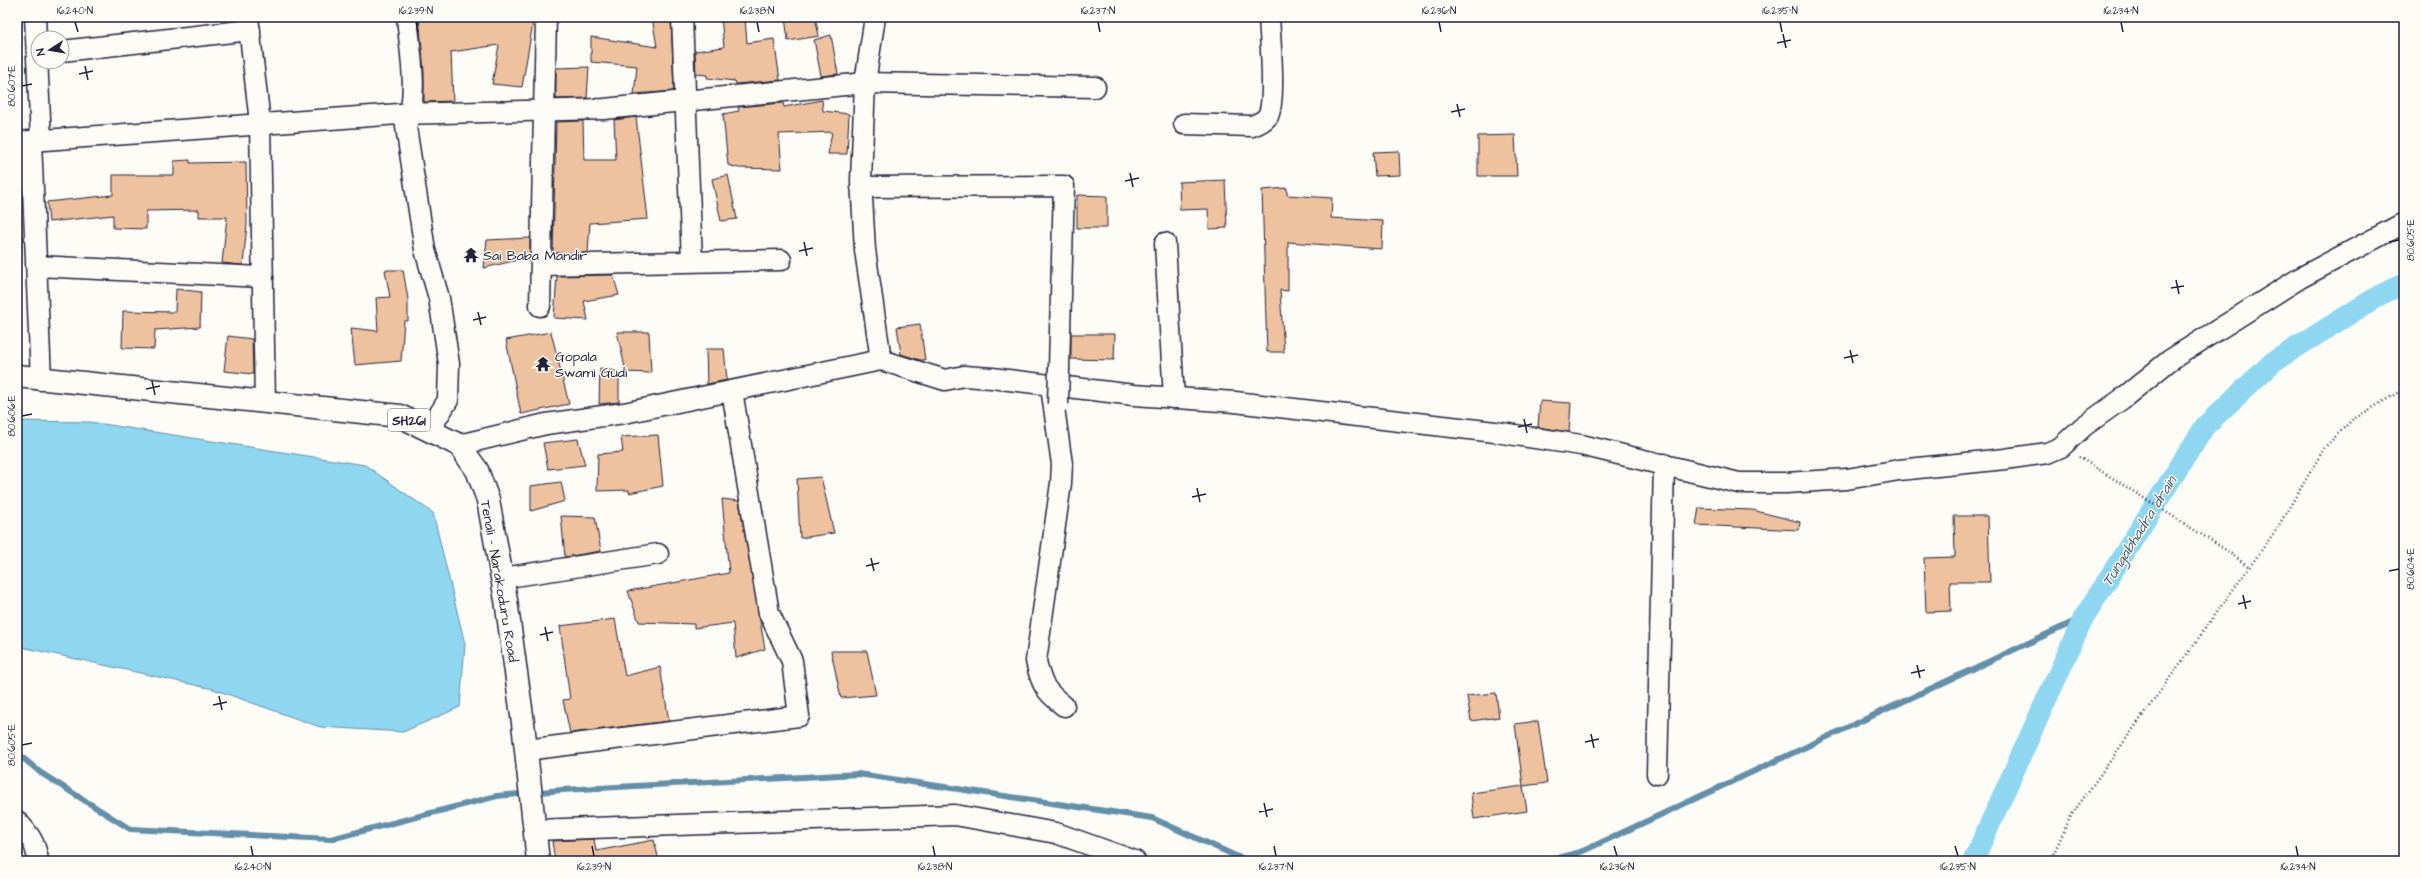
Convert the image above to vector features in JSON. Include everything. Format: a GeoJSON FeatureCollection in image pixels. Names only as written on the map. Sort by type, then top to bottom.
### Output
{"type":"FeatureCollection","features":[{"type":"Feature","properties":{"kind":"main road","name":"Tenali - Narakoduru Road"},"geometry":{"type":"LineString","coordinates":[[17,376],[41,380],[400,416],[430,429],[459,445],[477,470],[488,500],[502,578],[526,750],[538,861]]}},
{"type":"Feature","properties":{"kind":"street"},"geometry":{"type":"LineString","coordinates":[[35,17],[36,30]]}},
{"type":"Feature","properties":{"kind":"street"},"geometry":{"type":"LineString","coordinates":[[407,17],[412,77],[411,114],[406,127],[425,250],[439,298],[449,364],[448,400],[430,429]]}},
{"type":"Feature","properties":{"kind":"street"},"geometry":{"type":"LineString","coordinates":[[540,306],[546,17]]}},
{"type":"Feature","properties":{"kind":"street"},"geometry":{"type":"LineString","coordinates":[[682,17],[684,102],[692,262]]}},
{"type":"Feature","properties":{"kind":"street"},"geometry":{"type":"LineString","coordinates":[[875,17],[866,83],[861,187],[865,250],[881,360]]}},
{"type":"Feature","properties":{"kind":"street"},"geometry":{"type":"LineString","coordinates":[[1184,124],[1252,126],[1261,122],[1268,116],[1271,87],[1269,17]]}},
{"type":"Feature","properties":{"kind":"street"},"geometry":{"type":"LineString","coordinates":[[70,50],[249,23],[260,123],[265,402]]}},
{"type":"Feature","properties":{"kind":"street"},"geometry":{"type":"LineString","coordinates":[[37,70],[30,141],[37,266],[41,380]]}},
{"type":"Feature","properties":{"kind":"street"},"geometry":{"type":"LineString","coordinates":[[30,141],[260,123],[411,114],[604,109],[866,83],[1095,87]]}},
{"type":"Feature","properties":{"kind":"street"},"geometry":{"type":"LineString","coordinates":[[861,187],[1064,186],[1058,428]]}},
{"type":"Feature","properties":{"kind":"street"},"geometry":{"type":"LineString","coordinates":[[459,445],[546,424],[624,413],[881,360],[945,380],[964,376],[1174,398],[1235,402],[1495,432],[1581,445],[1739,483],[1786,483],[1847,479],[1899,470],[2006,459],[2047,452],[2062,447],[2084,426],[2122,399],[2176,356],[2300,278],[2404,223]]}},
{"type":"Feature","properties":{"kind":"street"},"geometry":{"type":"LineString","coordinates":[[1166,243],[1174,398]]}},
{"type":"Feature","properties":{"kind":"street"},"geometry":{"type":"LineString","coordinates":[[542,264],[781,260]]}},
{"type":"Feature","properties":{"kind":"street"},"geometry":{"type":"LineString","coordinates":[[37,266],[263,277]]}},
{"type":"Feature","properties":{"kind":"street"},"geometry":{"type":"LineString","coordinates":[[1050,385],[1058,428],[1062,464],[1061,483],[1036,661],[1040,681],[1049,694],[1064,706]]}},
{"type":"Feature","properties":{"kind":"street"},"geometry":{"type":"LineString","coordinates":[[526,750],[799,716],[792,661],[769,613],[732,391]]}},
{"type":"Feature","properties":{"kind":"street"},"geometry":{"type":"LineString","coordinates":[[1657,774],[1664,464]]}},
{"type":"Feature","properties":{"kind":"street"},"geometry":{"type":"LineString","coordinates":[[502,578],[658,554]]}},
{"type":"Feature","properties":{"kind":"street"},"geometry":{"type":"LineString","coordinates":[[534,822],[955,815],[1056,833],[1135,861]]}},
{"type":"Feature","properties":{"kind":"street"},"geometry":{"type":"LineString","coordinates":[[17,821],[34,842],[38,861]]}},
{"type":"Feature","properties":{"kind":"path"},"geometry":{"type":"LineString","coordinates":[[2050,861],[2072,814],[2276,530],[2325,447],[2352,420],[2404,389]]}},
{"type":"Feature","properties":{"kind":"path"},"geometry":{"type":"LineString","coordinates":[[2075,455],[2226,550],[2249,567]]}},
{"type":"Feature","properties":{"kind":"water"},"geometry":{"type":"Polygon","coordinates":[[[17,421],[90,422],[365,465],[433,513],[465,644],[460,707],[403,732],[320,727],[213,689],[17,646],[17,421]]]}},
{"type":"Feature","properties":{"kind":"building"},"geometry":{"type":"Polygon","coordinates":[[[419,17],[534,17],[522,87],[492,84],[499,45],[451,52],[453,101],[424,102],[424,72],[419,17]]]}},
{"type":"Feature","properties":{"kind":"building"},"geometry":{"type":"Polygon","coordinates":[[[652,17],[671,17],[674,91],[634,94],[637,66],[591,62],[591,37],[657,47],[652,17]]]}},
{"type":"Feature","properties":{"kind":"building"},"geometry":{"type":"Polygon","coordinates":[[[721,17],[745,17],[747,43],[774,39],[780,80],[736,84],[735,81],[707,78],[707,75],[696,74],[695,51],[724,47],[721,17]]]}},
{"type":"Feature","properties":{"kind":"building"},"geometry":{"type":"Polygon","coordinates":[[[785,17],[815,17],[819,36],[788,41],[785,17]]]}},
{"type":"Feature","properties":{"kind":"building"},"geometry":{"type":"Polygon","coordinates":[[[831,35],[838,74],[821,76],[814,40],[831,35]]]}},
{"type":"Feature","properties":{"kind":"building"},"geometry":{"type":"Polygon","coordinates":[[[589,67],[587,98],[556,99],[556,68],[589,67]]]}},
{"type":"Feature","properties":{"kind":"building"},"geometry":{"type":"Polygon","coordinates":[[[822,100],[823,111],[849,114],[847,154],[828,154],[832,132],[779,134],[782,169],[739,168],[728,165],[723,114],[739,111],[738,107],[783,103],[784,107],[822,100]]]}},
{"type":"Feature","properties":{"kind":"building"},"geometry":{"type":"Polygon","coordinates":[[[636,117],[648,219],[590,223],[588,253],[553,253],[556,122],[583,121],[584,160],[616,160],[614,120],[636,117]]]}},
{"type":"Feature","properties":{"kind":"building"},"geometry":{"type":"Polygon","coordinates":[[[1515,135],[1517,176],[1478,176],[1478,136],[1515,135]]]}},
{"type":"Feature","properties":{"kind":"building"},"geometry":{"type":"Polygon","coordinates":[[[1399,151],[1400,175],[1375,176],[1373,152],[1399,151]]]}},
{"type":"Feature","properties":{"kind":"building"},"geometry":{"type":"Polygon","coordinates":[[[190,160],[190,163],[246,162],[247,224],[243,265],[222,263],[227,217],[199,217],[199,210],[146,211],[146,229],[113,228],[113,215],[49,222],[47,202],[113,195],[113,175],[174,175],[174,161],[190,160]]]}},
{"type":"Feature","properties":{"kind":"building"},"geometry":{"type":"Polygon","coordinates":[[[728,175],[737,219],[721,221],[712,179],[728,175]]]}},
{"type":"Feature","properties":{"kind":"building"},"geometry":{"type":"Polygon","coordinates":[[[1225,180],[1227,228],[1209,229],[1208,209],[1180,210],[1179,182],[1225,180]]]}},
{"type":"Feature","properties":{"kind":"building"},"geometry":{"type":"Polygon","coordinates":[[[1287,188],[1287,195],[1332,198],[1331,218],[1383,221],[1382,249],[1288,242],[1288,291],[1280,290],[1284,352],[1267,352],[1262,190],[1287,188]]]}},
{"type":"Feature","properties":{"kind":"building"},"geometry":{"type":"Polygon","coordinates":[[[1077,195],[1107,196],[1107,228],[1077,228],[1077,195]]]}},
{"type":"Feature","properties":{"kind":"building"},"geometry":{"type":"Polygon","coordinates":[[[530,238],[530,257],[484,268],[487,240],[530,238]]]}},
{"type":"Feature","properties":{"kind":"building"},"geometry":{"type":"Polygon","coordinates":[[[385,270],[403,270],[408,299],[408,321],[404,321],[401,361],[355,365],[351,328],[378,331],[376,298],[390,297],[385,270]]]}},
{"type":"Feature","properties":{"kind":"building"},"geometry":{"type":"Polygon","coordinates":[[[613,275],[619,295],[584,301],[588,320],[554,318],[557,276],[613,275]]]}},
{"type":"Feature","properties":{"kind":"building"},"geometry":{"type":"Polygon","coordinates":[[[176,289],[201,292],[200,327],[155,330],[154,349],[122,348],[123,311],[175,312],[176,289]]]}},
{"type":"Feature","properties":{"kind":"building"},"geometry":{"type":"Polygon","coordinates":[[[920,324],[925,360],[920,360],[901,354],[897,327],[920,324]]]}},
{"type":"Feature","properties":{"kind":"building"},"geometry":{"type":"Polygon","coordinates":[[[551,332],[569,404],[521,414],[506,340],[551,332]]]}},
{"type":"Feature","properties":{"kind":"building"},"geometry":{"type":"Polygon","coordinates":[[[617,332],[649,332],[651,373],[626,372],[617,332]]]}},
{"type":"Feature","properties":{"kind":"building"},"geometry":{"type":"Polygon","coordinates":[[[1071,334],[1115,334],[1114,360],[1071,359],[1071,334]]]}},
{"type":"Feature","properties":{"kind":"building"},"geometry":{"type":"Polygon","coordinates":[[[228,336],[252,339],[253,374],[224,371],[228,336]]]}},
{"type":"Feature","properties":{"kind":"building"},"geometry":{"type":"Polygon","coordinates":[[[706,349],[724,349],[727,380],[707,384],[706,349]]]}},
{"type":"Feature","properties":{"kind":"building"},"geometry":{"type":"Polygon","coordinates":[[[600,368],[619,372],[619,402],[599,404],[600,368]]]}},
{"type":"Feature","properties":{"kind":"building"},"geometry":{"type":"Polygon","coordinates":[[[1540,401],[1571,403],[1569,432],[1538,427],[1540,401]]]}},
{"type":"Feature","properties":{"kind":"building"},"geometry":{"type":"Polygon","coordinates":[[[658,435],[663,486],[629,493],[629,490],[597,491],[598,454],[623,452],[621,437],[658,435]]]}},
{"type":"Feature","properties":{"kind":"building"},"geometry":{"type":"Polygon","coordinates":[[[578,439],[585,465],[548,469],[543,443],[578,439]]]}},
{"type":"Feature","properties":{"kind":"building"},"geometry":{"type":"Polygon","coordinates":[[[821,477],[834,533],[800,538],[797,479],[821,477]]]}},
{"type":"Feature","properties":{"kind":"building"},"geometry":{"type":"Polygon","coordinates":[[[561,482],[565,501],[531,511],[531,486],[561,482]]]}},
{"type":"Feature","properties":{"kind":"building"},"geometry":{"type":"Polygon","coordinates":[[[722,499],[739,501],[765,649],[736,658],[733,623],[694,628],[694,624],[639,622],[628,591],[729,573],[722,499]]]}},
{"type":"Feature","properties":{"kind":"building"},"geometry":{"type":"Polygon","coordinates":[[[1699,508],[1752,510],[1800,522],[1799,530],[1696,525],[1699,508]]]}},
{"type":"Feature","properties":{"kind":"building"},"geometry":{"type":"Polygon","coordinates":[[[561,516],[595,517],[601,551],[565,557],[561,516]]]}},
{"type":"Feature","properties":{"kind":"building"},"geometry":{"type":"Polygon","coordinates":[[[1954,516],[1988,516],[1990,582],[1950,582],[1951,611],[1926,612],[1924,558],[1955,557],[1954,516]]]}},
{"type":"Feature","properties":{"kind":"building"},"geometry":{"type":"Polygon","coordinates":[[[615,619],[625,676],[660,667],[669,721],[570,733],[563,700],[570,699],[560,626],[615,619]]]}},
{"type":"Feature","properties":{"kind":"building"},"geometry":{"type":"Polygon","coordinates":[[[831,651],[867,651],[876,695],[841,698],[831,651]]]}},
{"type":"Feature","properties":{"kind":"building"},"geometry":{"type":"Polygon","coordinates":[[[1496,693],[1499,717],[1471,721],[1467,696],[1496,693]]]}},
{"type":"Feature","properties":{"kind":"building"},"geometry":{"type":"Polygon","coordinates":[[[1538,721],[1547,783],[1523,786],[1515,724],[1538,721]]]}},
{"type":"Feature","properties":{"kind":"building"},"geometry":{"type":"Polygon","coordinates":[[[1523,786],[1527,811],[1474,819],[1471,793],[1523,786]]]}},
{"type":"Feature","properties":{"kind":"building"},"geometry":{"type":"Polygon","coordinates":[[[594,839],[596,851],[654,840],[659,861],[555,861],[552,841],[594,839]]]}},
{"type":"Feature","properties":{"kind":"waterway","name":"Tungabhadra drain"},"geometry":{"type":"LineString","coordinates":[[1973,861],[2084,617],[2205,426],[2273,362],[2380,295],[2404,284]]}},
{"type":"Feature","properties":{"kind":"waterway"},"geometry":{"type":"LineString","coordinates":[[1548,861],[1583,851],[2084,617]]}},
{"type":"Feature","properties":{"kind":"waterway"},"geometry":{"type":"LineString","coordinates":[[17,753],[41,773],[130,829],[331,839],[497,796],[562,790],[858,774],[1152,818],[1247,861]]}},
{"type":"Feature","properties":{"kind":"place","name":"Sai Baba Mandir"},"geometry":{"type":"Point","coordinates":[471,255]}},
{"type":"Feature","properties":{"kind":"place","name":"Gopala Swami Gudi"},"geometry":{"type":"Point","coordinates":[543,364]}}]}
